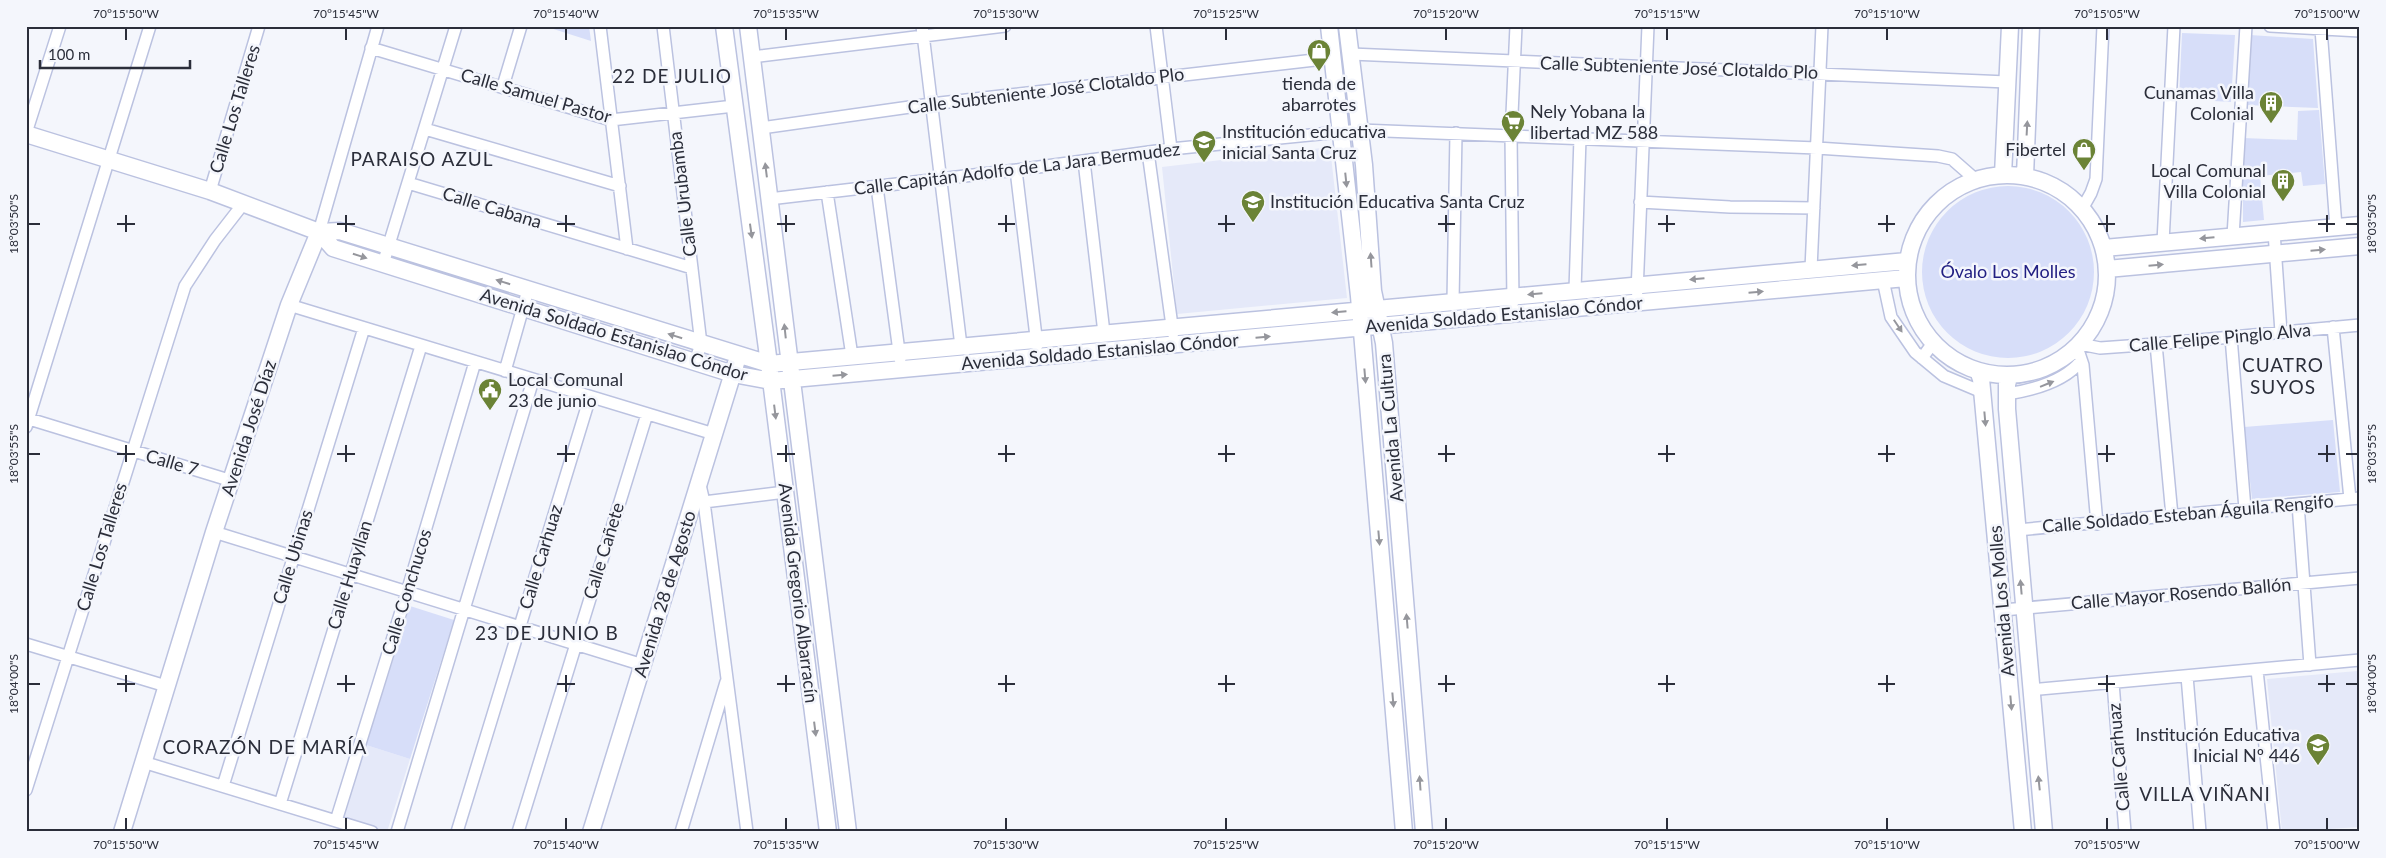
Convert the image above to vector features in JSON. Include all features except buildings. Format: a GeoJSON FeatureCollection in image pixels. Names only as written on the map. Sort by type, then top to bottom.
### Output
{"type":"FeatureCollection","features":[{"type":"Feature","properties":{"kind":"street"},"geometry":{"type":"LineString","coordinates":[[26,133],[60,26]]}},
{"type":"Feature","properties":{"kind":"street"},"geometry":{"type":"LineString","coordinates":[[27,421],[150,26]]}},
{"type":"Feature","properties":{"kind":"street","name":"Calle Los Talleres"},"geometry":{"type":"LineString","coordinates":[[210,191],[259,26]]}},
{"type":"Feature","properties":{"kind":"street","name":"Avenida José Díaz"},"geometry":{"type":"LineString","coordinates":[[128,830],[143,762],[166,686],[214,532],[289,305],[320,232],[378,26]]}},
{"type":"Feature","properties":{"kind":"street"},"geometry":{"type":"LineString","coordinates":[[383,264],[456,26]]}},
{"type":"Feature","properties":{"kind":"street"},"geometry":{"type":"LineString","coordinates":[[503,86],[521,26]]}},
{"type":"Feature","properties":{"kind":"street"},"geometry":{"type":"LineString","coordinates":[[600,26],[627,249]]}},
{"type":"Feature","properties":{"kind":"street","name":"Calle Urubamba"},"geometry":{"type":"LineString","coordinates":[[663,26],[700,344],[695,362]]}},
{"type":"Feature","properties":{"kind":"street","name":"Avenida Gregorio Albarracín"},"geometry":{"type":"LineString","coordinates":[[724,26],[770,364],[828,832]]}},
{"type":"Feature","properties":{"kind":"street","name":"Avenida Gregorio Albarracín"},"geometry":{"type":"LineString","coordinates":[[748,26],[848,832]]}},
{"type":"Feature","properties":{"kind":"street"},"geometry":{"type":"LineString","coordinates":[[752,57],[922,31],[1005,26]]}},
{"type":"Feature","properties":{"kind":"street"},"geometry":{"type":"LineString","coordinates":[[1156,26],[1171,149]]}},
{"type":"Feature","properties":{"kind":"street","name":"Avenida La Cultura"},"geometry":{"type":"LineString","coordinates":[[1329,26],[1341,132],[1368,309],[1380,326],[1384,343],[1424,832]]}},
{"type":"Feature","properties":{"kind":"street","name":"Avenida La Cultura"},"geometry":{"type":"LineString","coordinates":[[1348,26],[1360,130],[1373,291],[1361,328],[1404,832]]}},
{"type":"Feature","properties":{"kind":"street"},"geometry":{"type":"LineString","coordinates":[[1514,314],[1511,136],[1516,26]]}},
{"type":"Feature","properties":{"kind":"street"},"geometry":{"type":"LineString","coordinates":[[1636,303],[1648,26]]}},
{"type":"Feature","properties":{"kind":"street"},"geometry":{"type":"LineString","coordinates":[[1811,269],[1822,26]]}},
{"type":"Feature","properties":{"kind":"street"},"geometry":{"type":"LineString","coordinates":[[2003,175],[2010,26]]}},
{"type":"Feature","properties":{"kind":"street"},"geometry":{"type":"LineString","coordinates":[[2025,176],[2031,26]]}},
{"type":"Feature","properties":{"kind":"street"},"geometry":{"type":"LineString","coordinates":[[2082,209],[2096,179],[2103,26]]}},
{"type":"Feature","properties":{"kind":"street"},"geometry":{"type":"LineString","coordinates":[[2163,242],[2174,26]]}},
{"type":"Feature","properties":{"kind":"street"},"geometry":{"type":"LineString","coordinates":[[2233,236],[2246,26]]}},
{"type":"Feature","properties":{"kind":"street"},"geometry":{"type":"LineString","coordinates":[[2270,26],[2360,31]]}},
{"type":"Feature","properties":{"kind":"street"},"geometry":{"type":"LineString","coordinates":[[2320,29],[2336,227]]}},
{"type":"Feature","properties":{"kind":"street"},"geometry":{"type":"LineString","coordinates":[[922,31],[960,346]]}},
{"type":"Feature","properties":{"kind":"street","name":"Calle Samuel Pastor"},"geometry":{"type":"LineString","coordinates":[[371,48],[503,86],[611,120],[734,106]]}},
{"type":"Feature","properties":{"kind":"street","name":"Calle Subteniente José Clotaldo Plo"},"geometry":{"type":"LineString","coordinates":[[1351,54],[2007,82]]}},
{"type":"Feature","properties":{"kind":"street","name":"Calle Subteniente José Clotaldo Plo"},"geometry":{"type":"LineString","coordinates":[[761,128],[931,104],[1332,58]]}},
{"type":"Feature","properties":{"kind":"street"},"geometry":{"type":"LineString","coordinates":[[424,129],[620,186]]}},
{"type":"Feature","properties":{"kind":"street","name":"Calle Capitán Adolfo de La Jara Bermudez"},"geometry":{"type":"LineString","coordinates":[[770,199],[940,180],[1171,149],[1360,130],[1816,148],[1938,156],[1952,159],[1976,180]]}},
{"type":"Feature","properties":{"kind":"street","name":"Avenida Soldado Estanislao Cóndor"},"geometry":{"type":"LineString","coordinates":[[26,133],[210,191],[320,232],[340,231],[700,344],[770,364],[1908,260]]}},
{"type":"Feature","properties":{"kind":"street"},"geometry":{"type":"LineString","coordinates":[[1453,301],[1456,133]]}},
{"type":"Feature","properties":{"kind":"street"},"geometry":{"type":"LineString","coordinates":[[1575,290],[1580,138]]}},
{"type":"Feature","properties":{"kind":"street"},"geometry":{"type":"LineString","coordinates":[[1148,152],[1174,345]]}},
{"type":"Feature","properties":{"kind":"street"},"geometry":{"type":"LineString","coordinates":[[1084,161],[1104,333]]}},
{"type":"Feature","properties":{"kind":"street"},"geometry":{"type":"LineString","coordinates":[[1016,170],[1038,358]]}},
{"type":"Feature","properties":{"kind":"street"},"geometry":{"type":"LineString","coordinates":[[2007,394],[2028,391],[2054,381],[2076,368],[2079,351],[2104,302],[2108,269],[2104,248],[2095,227],[2082,209],[2059,190],[2025,176],[2003,175],[1976,180],[1951,192],[1930,210],[1915,234],[1908,260],[1906,278],[1910,302],[1919,324],[1933,343],[1954,360],[1978,371],[2010,375],[2046,367],[2079,351]]}},
{"type":"Feature","properties":{"kind":"street","name":"Calle Cabana"},"geometry":{"type":"LineString","coordinates":[[408,183],[692,268]]}},
{"type":"Feature","properties":{"kind":"street"},"geometry":{"type":"LineString","coordinates":[[877,187],[900,370]]}},
{"type":"Feature","properties":{"kind":"street"},"geometry":{"type":"LineString","coordinates":[[827,192],[852,356]]}},
{"type":"Feature","properties":{"kind":"street"},"geometry":{"type":"LineString","coordinates":[[1640,202],[1814,208]]}},
{"type":"Feature","properties":{"kind":"street","name":"Calle Los Talleres"},"geometry":{"type":"LineString","coordinates":[[26,790],[185,286],[214,240],[243,204]]}},
{"type":"Feature","properties":{"kind":"street"},"geometry":{"type":"LineString","coordinates":[[2104,248],[2360,225]]}},
{"type":"Feature","properties":{"kind":"street","name":"Avenida Soldado Estanislao Cóndor"},"geometry":{"type":"LineString","coordinates":[[320,232],[333,248],[733,374],[771,381],[1906,278]]}},
{"type":"Feature","properties":{"kind":"street"},"geometry":{"type":"LineString","coordinates":[[2274,232],[2281,332]]}},
{"type":"Feature","properties":{"kind":"street"},"geometry":{"type":"LineString","coordinates":[[2108,269],[2360,246]]}},
{"type":"Feature","properties":{"kind":"street"},"geometry":{"type":"LineString","coordinates":[[1883,280],[1891,317],[1915,352],[1944,376],[1982,392]]}},
{"type":"Feature","properties":{"kind":"street"},"geometry":{"type":"LineString","coordinates":[[505,371],[528,290]]}},
{"type":"Feature","properties":{"kind":"street"},"geometry":{"type":"LineString","coordinates":[[289,305],[714,434]]}},
{"type":"Feature","properties":{"kind":"street","name":"Calle Felipe Pinglo Alva"},"geometry":{"type":"LineString","coordinates":[[2079,351],[2360,325]]}},
{"type":"Feature","properties":{"kind":"street","name":"Calle Ubinas"},"geometry":{"type":"LineString","coordinates":[[223,786],[364,328]]}},
{"type":"Feature","properties":{"kind":"street"},"geometry":{"type":"LineString","coordinates":[[2333,328],[2355,499]]}},
{"type":"Feature","properties":{"kind":"street"},"geometry":{"type":"LineString","coordinates":[[2231,337],[2245,509]]}},
{"type":"Feature","properties":{"kind":"street"},"geometry":{"type":"LineString","coordinates":[[1922,358],[1933,343]]}},
{"type":"Feature","properties":{"kind":"street"},"geometry":{"type":"LineString","coordinates":[[2156,344],[2172,516]]}},
{"type":"Feature","properties":{"kind":"street","name":"Calle Huayllan"},"geometry":{"type":"LineString","coordinates":[[280,804],[421,346]]}},
{"type":"Feature","properties":{"kind":"street"},"geometry":{"type":"LineString","coordinates":[[2079,351],[2097,524]]}},
{"type":"Feature","properties":{"kind":"street","name":"Avenida 28 de Agosto"},"geometry":{"type":"LineString","coordinates":[[591,832],[739,355]]}},
{"type":"Feature","properties":{"kind":"street","name":"Calle Conchucos"},"geometry":{"type":"LineString","coordinates":[[336,821],[407,592],[475,362]]}},
{"type":"Feature","properties":{"kind":"street","name":"Avenida Los Molles"},"geometry":{"type":"LineString","coordinates":[[1978,371],[1982,392],[2023,832]]}},
{"type":"Feature","properties":{"kind":"street","name":"Avenida Los Molles"},"geometry":{"type":"LineString","coordinates":[[2010,375],[2007,394],[2017,530],[2044,832]]}},
{"type":"Feature","properties":{"kind":"street"},"geometry":{"type":"LineString","coordinates":[[397,832],[533,380]]}},
{"type":"Feature","properties":{"kind":"street","name":"Calle Carhuaz"},"geometry":{"type":"LineString","coordinates":[[457,832],[590,397]]}},
{"type":"Feature","properties":{"kind":"street","name":"Calle Cañete"},"geometry":{"type":"LineString","coordinates":[[518,832],[647,414]]}},
{"type":"Feature","properties":{"kind":"street","name":"Calle 7"},"geometry":{"type":"LineString","coordinates":[[27,421],[232,481]]}},
{"type":"Feature","properties":{"kind":"street"},"geometry":{"type":"LineString","coordinates":[[699,483],[704,502],[747,832]]}},
{"type":"Feature","properties":{"kind":"street"},"geometry":{"type":"LineString","coordinates":[[704,502],[785,492]]}},
{"type":"Feature","properties":{"kind":"street","name":"Calle Soldado Esteban Águila Rengifo"},"geometry":{"type":"LineString","coordinates":[[2017,530],[2355,499]]}},
{"type":"Feature","properties":{"kind":"street"},"geometry":{"type":"LineString","coordinates":[[2298,504],[2310,665]]}},
{"type":"Feature","properties":{"kind":"street"},"geometry":{"type":"LineString","coordinates":[[214,532],[643,665]]}},
{"type":"Feature","properties":{"kind":"street","name":"Calle Mayor Rosendo Ballón"},"geometry":{"type":"LineString","coordinates":[[2002,610],[2360,578]]}},
{"type":"Feature","properties":{"kind":"street"},"geometry":{"type":"LineString","coordinates":[[26,644],[166,686]]}},
{"type":"Feature","properties":{"kind":"street"},"geometry":{"type":"LineString","coordinates":[[2030,690],[2360,660]]}},
{"type":"Feature","properties":{"kind":"street"},"geometry":{"type":"LineString","coordinates":[[1390,669],[1411,667]]}},
{"type":"Feature","properties":{"kind":"street"},"geometry":{"type":"LineString","coordinates":[[2257,670],[2274,832]]}},
{"type":"Feature","properties":{"kind":"street"},"geometry":{"type":"LineString","coordinates":[[2187,676],[2200,832]]}},
{"type":"Feature","properties":{"kind":"street"},"geometry":{"type":"LineString","coordinates":[[681,832],[727,678]]}},
{"type":"Feature","properties":{"kind":"street","name":"Calle Carhuaz"},"geometry":{"type":"LineString","coordinates":[[2112,683],[2125,832]]}},
{"type":"Feature","properties":{"kind":"street"},"geometry":{"type":"LineString","coordinates":[[143,762],[367,831]]}},
{"type":"Feature","properties":{"kind":"shaded area","name":"Institución Educativa Santa Cruz"},"geometry":{"type":"Polygon","coordinates":[[[1330,147],[1347,298],[1177,314],[1162,167],[1330,147]]]}},
{"type":"Feature","properties":{"kind":"shaded area","name":"Institución Educativa Inicial Nº 446"},"geometry":{"type":"Polygon","coordinates":[[[2357,671],[2360,704],[2360,827],[2282,832],[2267,679],[2357,671]]]}},
{"type":"Feature","properties":{"kind":"shaded area"},"geometry":{"type":"Polygon","coordinates":[[[366,745],[410,759],[387,832],[343,819],[366,745]]]}},
{"type":"Feature","properties":{"kind":"green space"},"geometry":{"type":"Polygon","coordinates":[[[544,26],[589,26],[591,41],[544,26]]]}},
{"type":"Feature","properties":{"kind":"green space"},"geometry":{"type":"Polygon","coordinates":[[[2182,33],[2235,35],[2231,102],[2179,99],[2182,33]]]}},
{"type":"Feature","properties":{"kind":"green space"},"geometry":{"type":"Polygon","coordinates":[[[2250,35],[2313,39],[2318,108],[2245,105],[2250,35]]]}},
{"type":"Feature","properties":{"kind":"green space"},"geometry":{"type":"Polygon","coordinates":[[[2319,110],[2325,184],[2303,186],[2301,172],[2260,176],[2264,220],[2243,222],[2243,138],[2297,140],[2298,111],[2319,110]]]}},
{"type":"Feature","properties":{"kind":"green space","name":"Óvalo Los Molles"},"geometry":{"type":"Polygon","coordinates":[[[2008,186],[2025,188],[2041,193],[2056,201],[2074,218],[2090,247],[2094,272],[2092,289],[2087,305],[2079,320],[2062,338],[2033,354],[2008,358],[1991,356],[1975,351],[1960,343],[1942,326],[1926,297],[1922,272],[1924,255],[1929,239],[1937,224],[1954,206],[1983,190],[2008,186]]]}},
{"type":"Feature","properties":{"kind":"green space"},"geometry":{"type":"Polygon","coordinates":[[[2333,420],[2340,492],[2252,499],[2244,427],[2333,420]]]}},
{"type":"Feature","properties":{"kind":"green space"},"geometry":{"type":"Polygon","coordinates":[[[410,606],[454,620],[410,759],[366,745],[410,606]]]}},
{"type":"Feature","properties":{"kind":"place","name":"tienda de abarrotes"},"geometry":{"type":"Point","coordinates":[1319,72]}},
{"type":"Feature","properties":{"kind":"place","name":"Cunamas Villa Colonial"},"geometry":{"type":"Point","coordinates":[2271,124]}},
{"type":"Feature","properties":{"kind":"place","name":"Nely Yobana la libertad MZ 588"},"geometry":{"type":"Point","coordinates":[1513,143]}},
{"type":"Feature","properties":{"kind":"place","name":"Institución educativa inicial Santa Cruz"},"geometry":{"type":"Point","coordinates":[1204,163]}},
{"type":"Feature","properties":{"kind":"place","name":"Fibertel"},"geometry":{"type":"Point","coordinates":[2084,171]}},
{"type":"Feature","properties":{"kind":"place","name":"Local Comunal Villa Colonial"},"geometry":{"type":"Point","coordinates":[2283,202]}},
{"type":"Feature","properties":{"kind":"place","name":"Institución Educativa Santa Cruz"},"geometry":{"type":"Point","coordinates":[1253,223]}},
{"type":"Feature","properties":{"kind":"place","name":"Local Comunal 23 de junio"},"geometry":{"type":"Point","coordinates":[490,411]}},
{"type":"Feature","properties":{"kind":"place","name":"Institución Educativa Inicial Nº 446"},"geometry":{"type":"Point","coordinates":[2318,766]}},
{"type":"Feature","properties":{"kind":"district","name":"22 DE JULIO"},"geometry":{"type":"Point","coordinates":[672,76]}},
{"type":"Feature","properties":{"kind":"district","name":"PARAISO AZUL"},"geometry":{"type":"Point","coordinates":[422,159]}},
{"type":"Feature","properties":{"kind":"district","name":"CUATRO SUYOS"},"geometry":{"type":"Point","coordinates":[2283,376]}},
{"type":"Feature","properties":{"kind":"district","name":"23 DE JUNIO B"},"geometry":{"type":"Point","coordinates":[547,633]}},
{"type":"Feature","properties":{"kind":"district","name":"CORAZÓN DE MARÍA"},"geometry":{"type":"Point","coordinates":[265,747]}},
{"type":"Feature","properties":{"kind":"district","name":"VILLA VIÑANI"},"geometry":{"type":"Point","coordinates":[2205,794]}}]}
